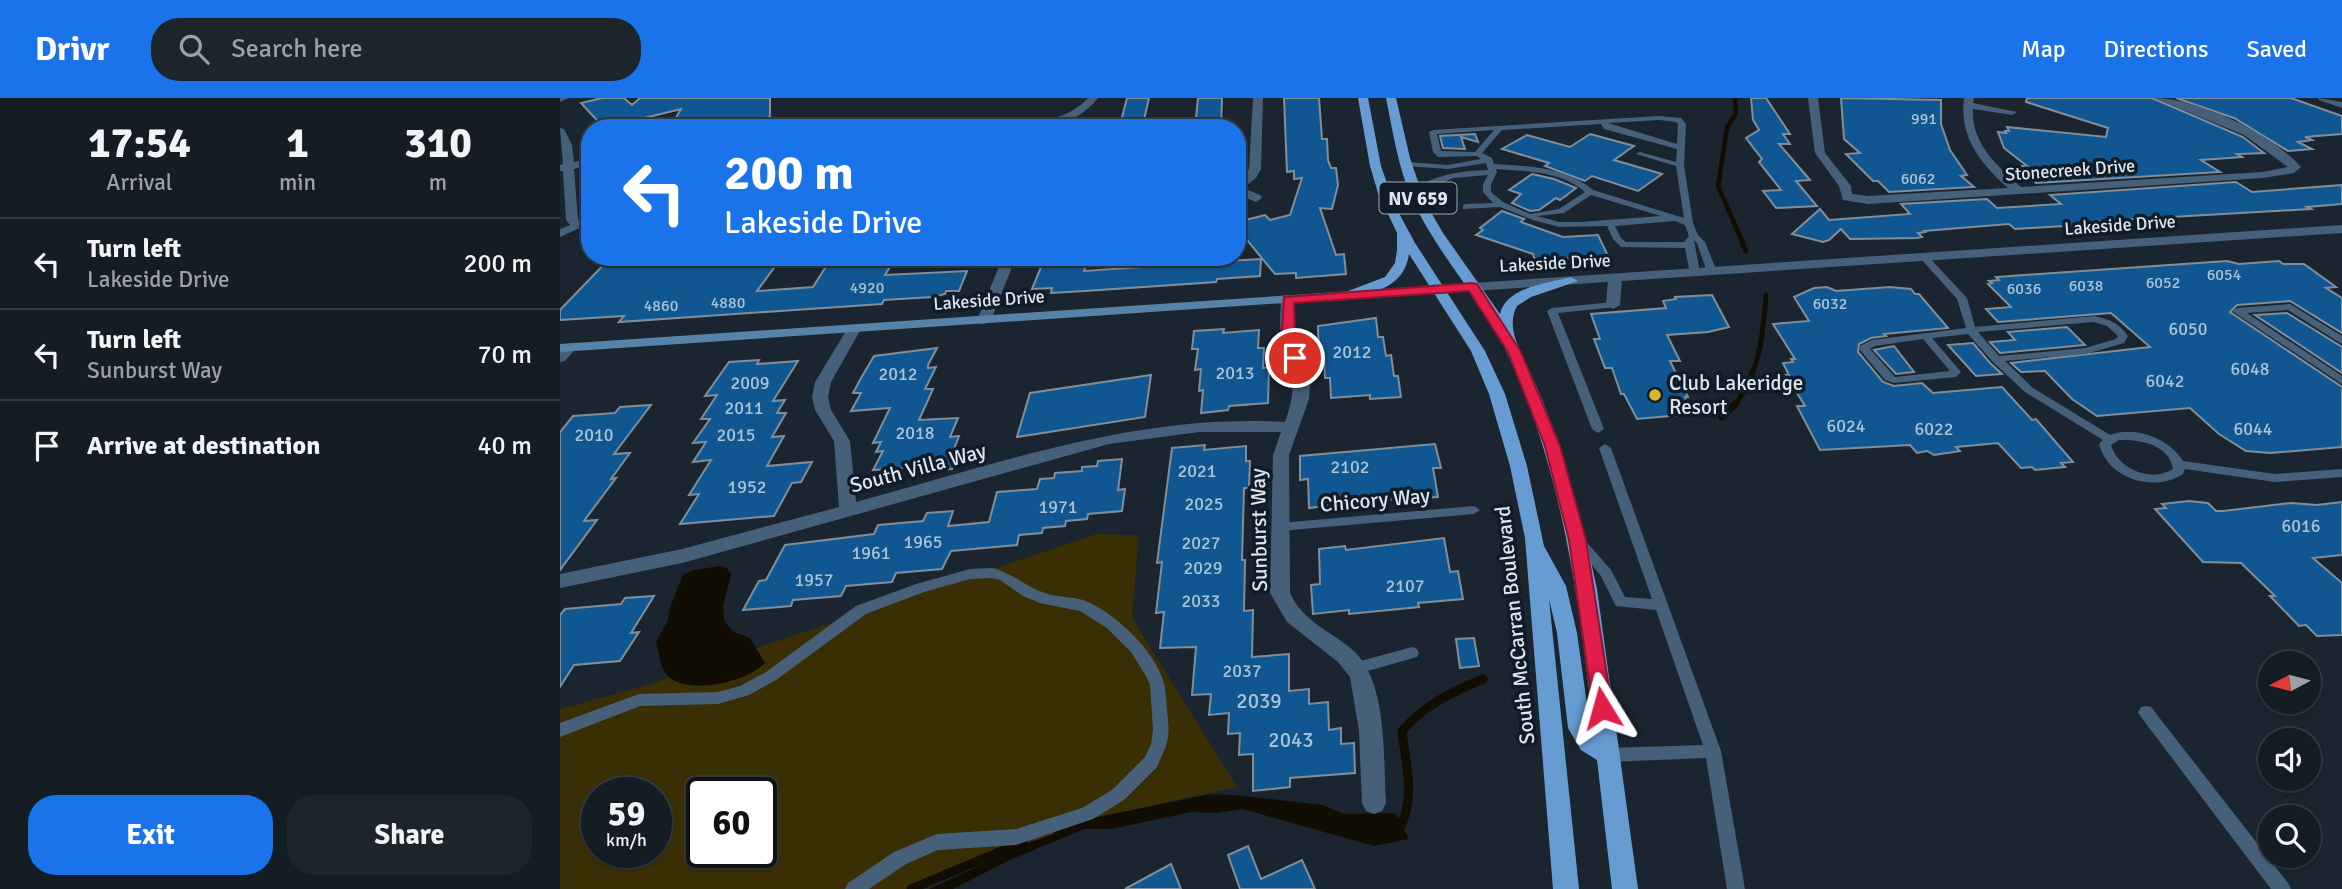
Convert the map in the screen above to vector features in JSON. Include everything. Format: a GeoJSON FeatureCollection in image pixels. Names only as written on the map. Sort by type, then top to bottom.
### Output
{"type":"FeatureCollection","features":[{"type":"Feature","properties":{"kind":"main road","name":"South McCarran Boulevard"},"geometry":{"type":"LineString","coordinates":[[1363,98],[1379,182],[1389,207],[1477,351],[1497,393],[1524,487],[1534,538],[1566,889]]}},
{"type":"Feature","properties":{"kind":"main road","name":"NV 659"},"geometry":{"type":"LineString","coordinates":[[1391,98],[1406,164],[1425,215],[1515,352],[1553,446],[1587,589],[1625,889]]}},
{"type":"Feature","properties":{"kind":"main road"},"geometry":{"type":"LineString","coordinates":[[1342,296],[1380,286],[1398,272],[1403,264],[1402,229]]}},
{"type":"Feature","properties":{"kind":"main road"},"geometry":{"type":"LineString","coordinates":[[1506,337],[1510,304],[1526,294],[1571,281]]}},
{"type":"Feature","properties":{"kind":"main road","name":"Lakeside Drive"},"geometry":{"type":"LineString","coordinates":[[563,351],[1472,287]]}},
{"type":"Feature","properties":{"kind":"main road"},"geometry":{"type":"LineString","coordinates":[[1534,538],[1556,586],[1567,633],[1579,729],[1589,743],[1608,755]]}},
{"type":"Feature","properties":{"kind":"street"},"geometry":{"type":"LineString","coordinates":[[1057,119],[1088,105],[1093,98]]}},
{"type":"Feature","properties":{"kind":"street"},"geometry":{"type":"LineString","coordinates":[[1246,181],[1255,169],[1258,98]]}},
{"type":"Feature","properties":{"kind":"street","name":"Stonecreek Drive"},"geometry":{"type":"LineString","coordinates":[[1813,98],[1819,153],[1845,186],[1847,197],[1868,200],[2263,175],[2290,171],[2295,167],[2268,145],[2227,121],[2159,98]]}},
{"type":"Feature","properties":{"kind":"street"},"geometry":{"type":"LineString","coordinates":[[2323,98],[2342,105]]}},
{"type":"Feature","properties":{"kind":"street"},"geometry":{"type":"LineString","coordinates":[[2012,112],[1968,102],[1974,143],[1981,155],[2018,190]]}},
{"type":"Feature","properties":{"kind":"street"},"geometry":{"type":"LineString","coordinates":[[1067,116],[1073,119]]}},
{"type":"Feature","properties":{"kind":"street"},"geometry":{"type":"LineString","coordinates":[[560,131],[566,145],[564,167],[572,220],[581,226]]}},
{"type":"Feature","properties":{"kind":"street"},"geometry":{"type":"LineString","coordinates":[[1246,193],[1256,198]]}},
{"type":"Feature","properties":{"kind":"street"},"geometry":{"type":"LineString","coordinates":[[560,233],[581,229]]}},
{"type":"Feature","properties":{"kind":"street","name":"Lakeside Drive"},"geometry":{"type":"LineString","coordinates":[[1472,287],[2341,230]]}},
{"type":"Feature","properties":{"kind":"street"},"geometry":{"type":"LineString","coordinates":[[984,320],[1006,266]]}},
{"type":"Feature","properties":{"kind":"street"},"geometry":{"type":"LineString","coordinates":[[1613,304],[1615,279]]}},
{"type":"Feature","properties":{"kind":"street","name":"Sunburst Way"},"geometry":{"type":"LineString","coordinates":[[1288,299],[1288,332],[1302,384],[1301,399],[1281,455],[1280,593],[1285,608],[1297,623],[1349,660]]}},
{"type":"Feature","properties":{"kind":"street"},"geometry":{"type":"LineString","coordinates":[[848,510],[842,442],[823,410],[820,397],[823,382],[854,329]]}},
{"type":"Feature","properties":{"kind":"street","name":"South Villa Way"},"geometry":{"type":"LineString","coordinates":[[560,581],[682,556],[1108,439],[1171,429],[1252,424],[1291,426]]}},
{"type":"Feature","properties":{"kind":"street"},"geometry":{"type":"LineString","coordinates":[[1349,660],[1366,688],[1374,803]]}},
{"type":"Feature","properties":{"kind":"lane"},"geometry":{"type":"LineString","coordinates":[[1492,166],[1478,154],[1441,155],[1437,152],[1433,132],[1658,118],[1678,120],[1682,124],[1680,165],[1695,273]]}},
{"type":"Feature","properties":{"kind":"lane"},"geometry":{"type":"LineString","coordinates":[[1602,122],[1607,127],[1680,147]]}},
{"type":"Feature","properties":{"kind":"lane"},"geometry":{"type":"LineString","coordinates":[[1478,154],[1479,149],[1495,136],[1500,127]]}},
{"type":"Feature","properties":{"kind":"lane"},"geometry":{"type":"LineString","coordinates":[[1640,154],[1680,165]]}},
{"type":"Feature","properties":{"kind":"lane"},"geometry":{"type":"LineString","coordinates":[[1406,164],[1492,166],[1545,171],[1579,182],[1590,192],[1689,223]]}},
{"type":"Feature","properties":{"kind":"lane"},"geometry":{"type":"LineString","coordinates":[[1415,192],[1439,178],[1492,166]]}},
{"type":"Feature","properties":{"kind":"lane"},"geometry":{"type":"LineString","coordinates":[[1492,166],[1486,185],[1487,193],[1499,205]]}},
{"type":"Feature","properties":{"kind":"lane"},"geometry":{"type":"LineString","coordinates":[[1528,215],[1561,211],[1590,192]]}},
{"type":"Feature","properties":{"kind":"lane"},"geometry":{"type":"LineString","coordinates":[[1466,207],[1499,205],[1566,225],[1676,218]]}},
{"type":"Feature","properties":{"kind":"lane"},"geometry":{"type":"LineString","coordinates":[[1609,222],[1617,239],[1624,245],[1691,240],[1701,242],[1712,272]]}},
{"type":"Feature","properties":{"kind":"lane"},"geometry":{"type":"LineString","coordinates":[[1924,257],[1962,298],[1972,332],[1996,359],[2029,390],[2109,439]]}},
{"type":"Feature","properties":{"kind":"lane"},"geometry":{"type":"LineString","coordinates":[[1598,429],[1552,311],[1613,304]]}},
{"type":"Feature","properties":{"kind":"lane"},"geometry":{"type":"LineString","coordinates":[[2342,341],[2290,307],[2237,311],[2342,381]]}},
{"type":"Feature","properties":{"kind":"lane"},"geometry":{"type":"LineString","coordinates":[[1926,337],[1956,372],[1927,378],[1894,380],[1889,378],[1864,348],[1872,343],[2003,326],[2094,319],[2118,327],[2123,336],[2120,341],[2086,351],[1996,359]]}},
{"type":"Feature","properties":{"kind":"lane"},"geometry":{"type":"LineString","coordinates":[[2126,435],[2149,439],[2169,450],[2179,464],[2179,471],[2174,476],[2154,478],[2129,471],[2110,458],[2105,444],[2109,439],[2126,435]]}},
{"type":"Feature","properties":{"kind":"lane"},"geometry":{"type":"LineString","coordinates":[[1605,448],[1713,751],[1736,889]]}},
{"type":"Feature","properties":{"kind":"lane"},"geometry":{"type":"LineString","coordinates":[[2179,464],[2275,478],[2342,473]]}},
{"type":"Feature","properties":{"kind":"lane","name":"Chicory Way"},"geometry":{"type":"LineString","coordinates":[[1280,527],[1474,510]]}},
{"type":"Feature","properties":{"kind":"lane"},"geometry":{"type":"LineString","coordinates":[[1577,540],[1606,573],[1621,602],[1661,604]]}},
{"type":"Feature","properties":{"kind":"lane"},"geometry":{"type":"LineString","coordinates":[[560,730],[639,700],[718,698],[744,691],[771,676],[861,610],[970,574],[992,573],[1004,576],[1045,600],[1083,607],[1112,624],[1136,648],[1157,685],[1161,730],[1159,744],[1151,762],[1118,796],[1087,814],[1016,837],[937,842],[900,858],[854,889]]}},
{"type":"Feature","properties":{"kind":"lane"},"geometry":{"type":"LineString","coordinates":[[1349,660],[1412,653]]}},
{"type":"Feature","properties":{"kind":"lane"},"geometry":{"type":"LineString","coordinates":[[2146,712],[2282,889]]}},
{"type":"Feature","properties":{"kind":"lane"},"geometry":{"type":"LineString","coordinates":[[1608,755],[1713,751]]}},
{"type":"Feature","properties":{"kind":"shaded area"},"geometry":{"type":"Polygon","coordinates":[[[1096,534],[1139,535],[1132,618],[1237,787],[1100,817],[910,889],[560,889],[560,709],[647,685],[1096,534]]]}},
{"type":"Feature","properties":{"kind":"shaded area"},"geometry":{"type":"Polygon","coordinates":[[[721,566],[727,568],[731,575],[723,606],[724,620],[732,631],[750,638],[765,663],[745,676],[716,684],[687,685],[675,681],[664,671],[656,642],[668,620],[670,607],[683,575],[693,570],[721,566]]]}},
{"type":"Feature","properties":{"kind":"shaded area"},"geometry":{"type":"Polygon","coordinates":[[[1234,795],[1322,805],[1344,814],[1395,813],[1409,839],[1374,846],[1243,809],[1216,813],[1191,812],[1112,829],[1084,829],[1010,860],[953,889],[929,889],[1031,842],[1084,824],[1112,822],[1234,795]]]}},
{"type":"Feature","properties":{"kind":"building"},"geometry":{"type":"Polygon","coordinates":[[[602,98],[624,98],[632,105],[640,98],[770,98],[770,116],[767,119],[675,119],[681,109],[640,119],[596,119],[581,103],[602,98]]]}},
{"type":"Feature","properties":{"kind":"building"},"geometry":{"type":"Polygon","coordinates":[[[1127,98],[1149,98],[1144,119],[1122,119],[1127,98]]]}},
{"type":"Feature","properties":{"kind":"building"},"geometry":{"type":"Polygon","coordinates":[[[1198,98],[1222,98],[1221,119],[1196,119],[1198,98]]]}},
{"type":"Feature","properties":{"kind":"building"},"geometry":{"type":"Polygon","coordinates":[[[1284,98],[1319,98],[1322,139],[1327,139],[1328,160],[1331,168],[1336,168],[1338,185],[1332,209],[1320,208],[1336,255],[1344,254],[1346,274],[1296,278],[1296,273],[1275,274],[1246,239],[1246,220],[1265,215],[1270,220],[1290,215],[1302,178],[1294,179],[1294,171],[1287,172],[1284,98]]]}},
{"type":"Feature","properties":{"kind":"building"},"geometry":{"type":"Polygon","coordinates":[[[1751,98],[1766,98],[1790,134],[1783,134],[1790,144],[1779,144],[1810,180],[1796,181],[1817,206],[1776,208],[1763,191],[1781,190],[1759,162],[1762,159],[1746,138],[1759,130],[1753,120],[1751,98]]]}},
{"type":"Feature","properties":{"kind":"building"},"geometry":{"type":"Polygon","coordinates":[[[1841,98],[1941,100],[1941,124],[1950,150],[1967,175],[1961,176],[1974,187],[1889,192],[1878,181],[1873,181],[1846,154],[1860,153],[1844,139],[1841,98]]]}},
{"type":"Feature","properties":{"kind":"building"},"geometry":{"type":"Polygon","coordinates":[[[2027,98],[2152,98],[2243,137],[2264,153],[2201,160],[2220,172],[2036,183],[2019,169],[2022,169],[2019,166],[2027,166],[2004,148],[1998,132],[2006,133],[2005,131],[2009,131],[2007,127],[2106,137],[2108,128],[2026,102],[2027,98]]]}},
{"type":"Feature","properties":{"kind":"building"},"geometry":{"type":"Polygon","coordinates":[[[2176,98],[2291,98],[2342,116],[2342,134],[2305,137],[2312,140],[2298,142],[2312,149],[2288,151],[2234,118],[2176,98]]]}},
{"type":"Feature","properties":{"kind":"building"},"geometry":{"type":"Polygon","coordinates":[[[1475,134],[1478,142],[1461,137],[1465,149],[1443,148],[1440,136],[1475,134]]]}},
{"type":"Feature","properties":{"kind":"building"},"geometry":{"type":"Polygon","coordinates":[[[1590,134],[1634,146],[1614,160],[1662,174],[1638,191],[1592,176],[1585,181],[1545,166],[1549,163],[1502,149],[1527,135],[1570,147],[1590,134]]]}},
{"type":"Feature","properties":{"kind":"building"},"geometry":{"type":"Polygon","coordinates":[[[1532,174],[1576,188],[1560,200],[1556,198],[1539,210],[1530,211],[1512,203],[1521,194],[1509,190],[1532,174]]]}},
{"type":"Feature","properties":{"kind":"building"},"geometry":{"type":"Polygon","coordinates":[[[2236,182],[2252,192],[2342,185],[2342,204],[2307,207],[2311,209],[2084,222],[2087,224],[2065,226],[2015,229],[2009,224],[1924,231],[1918,233],[1922,237],[1917,238],[1850,239],[1841,229],[1823,242],[1792,234],[1820,209],[1829,220],[1910,214],[1901,204],[1987,199],[1997,208],[2061,204],[2050,195],[2236,182]]]}},
{"type":"Feature","properties":{"kind":"building"},"geometry":{"type":"Polygon","coordinates":[[[1502,211],[1524,219],[1521,222],[1563,237],[1598,235],[1608,256],[1535,261],[1533,254],[1476,235],[1483,230],[1480,228],[1502,211]]]}},
{"type":"Feature","properties":{"kind":"building"},"geometry":{"type":"Polygon","coordinates":[[[1261,259],[1260,276],[1217,279],[1216,282],[1051,293],[1052,288],[1032,289],[1041,267],[1086,266],[1084,271],[1158,266],[1246,266],[1246,260],[1261,259]]]}},
{"type":"Feature","properties":{"kind":"building"},"geometry":{"type":"Polygon","coordinates":[[[2227,261],[2239,264],[2279,261],[2283,264],[2304,264],[2336,287],[2326,288],[2342,298],[2342,333],[2290,301],[2237,305],[2230,312],[2342,387],[2342,447],[2270,453],[2246,451],[2219,434],[2190,408],[2097,416],[2072,399],[2045,371],[2021,372],[2011,363],[2150,347],[2111,313],[1998,322],[1986,309],[2011,307],[1988,284],[1992,283],[1989,281],[1999,280],[1996,277],[2227,261]]]}},
{"type":"Feature","properties":{"kind":"building"},"geometry":{"type":"Polygon","coordinates":[[[602,266],[775,266],[757,291],[813,287],[826,266],[890,266],[885,275],[967,271],[959,291],[946,291],[945,294],[933,297],[884,300],[882,304],[619,322],[624,316],[560,320],[560,310],[602,266]]]}},
{"type":"Feature","properties":{"kind":"building"},"geometry":{"type":"Polygon","coordinates":[[[1827,287],[1836,291],[1890,287],[1911,289],[1915,294],[1919,294],[1948,328],[1884,334],[1886,336],[1871,338],[1859,344],[1858,352],[1883,382],[1894,386],[1922,383],[1933,393],[2002,387],[2032,420],[2036,419],[2073,462],[2061,463],[2065,467],[2035,470],[2032,467],[2021,468],[1998,443],[1956,447],[1960,451],[1934,455],[1927,451],[1917,453],[1910,445],[1820,450],[1797,406],[1805,406],[1786,375],[1789,375],[1783,363],[1793,362],[1791,359],[1795,359],[1773,324],[1809,321],[1794,297],[1814,288],[1827,287]]]}},
{"type":"Feature","properties":{"kind":"building"},"geometry":{"type":"Polygon","coordinates":[[[1712,295],[1729,327],[1708,332],[1667,335],[1680,361],[1670,361],[1688,397],[1685,397],[1689,411],[1679,412],[1680,415],[1637,419],[1624,394],[1621,394],[1612,368],[1605,368],[1594,339],[1600,339],[1591,314],[1666,308],[1663,301],[1676,299],[1675,297],[1712,295]]]}},
{"type":"Feature","properties":{"kind":"building"},"geometry":{"type":"Polygon","coordinates":[[[2287,313],[2342,347],[2342,373],[2255,315],[2287,313]]]}},
{"type":"Feature","properties":{"kind":"building"},"geometry":{"type":"Polygon","coordinates":[[[1376,318],[1378,337],[1383,337],[1386,356],[1391,355],[1401,397],[1370,399],[1370,395],[1331,398],[1330,378],[1325,378],[1324,358],[1319,358],[1318,326],[1376,318]]]}},
{"type":"Feature","properties":{"kind":"building"},"geometry":{"type":"Polygon","coordinates":[[[2067,327],[2085,345],[2000,353],[1990,342],[2015,340],[2008,332],[2067,327]]]}},
{"type":"Feature","properties":{"kind":"building"},"geometry":{"type":"Polygon","coordinates":[[[1224,329],[1223,333],[1259,330],[1258,348],[1264,348],[1263,368],[1269,367],[1268,403],[1229,406],[1228,410],[1201,413],[1203,390],[1199,391],[1201,369],[1195,370],[1198,349],[1192,349],[1194,331],[1224,329]]]}},
{"type":"Feature","properties":{"kind":"building"},"geometry":{"type":"Polygon","coordinates":[[[1973,343],[2002,374],[1976,376],[1948,345],[1973,343]]]}},
{"type":"Feature","properties":{"kind":"building"},"geometry":{"type":"Polygon","coordinates":[[[1894,346],[1914,372],[1896,374],[1874,350],[1894,346]]]}},
{"type":"Feature","properties":{"kind":"building"},"geometry":{"type":"Polygon","coordinates":[[[937,348],[928,365],[928,368],[936,367],[925,389],[933,389],[919,420],[958,418],[950,437],[959,436],[954,449],[959,449],[952,469],[924,471],[926,466],[873,470],[883,451],[876,452],[881,442],[873,443],[890,408],[851,411],[861,393],[853,393],[874,356],[937,348]]]}},
{"type":"Feature","properties":{"kind":"building"},"geometry":{"type":"Polygon","coordinates":[[[759,360],[757,364],[798,361],[773,401],[785,400],[777,413],[786,413],[772,437],[784,436],[767,466],[812,462],[801,482],[792,483],[774,516],[680,524],[699,494],[689,495],[711,460],[693,462],[706,442],[693,443],[710,419],[701,419],[717,395],[705,396],[729,362],[759,360]]]}},
{"type":"Feature","properties":{"kind":"building"},"geometry":{"type":"Polygon","coordinates":[[[1151,375],[1145,417],[1017,437],[1030,393],[1151,375]]]}},
{"type":"Feature","properties":{"kind":"building"},"geometry":{"type":"Polygon","coordinates":[[[651,405],[614,454],[630,453],[611,479],[616,478],[584,521],[597,520],[560,570],[560,432],[573,416],[615,413],[620,407],[651,405]]]}},
{"type":"Feature","properties":{"kind":"building"},"geometry":{"type":"Polygon","coordinates":[[[1435,444],[1441,468],[1433,468],[1438,497],[1363,501],[1309,508],[1308,479],[1300,480],[1300,456],[1435,444]]]}},
{"type":"Feature","properties":{"kind":"building"},"geometry":{"type":"Polygon","coordinates":[[[1205,445],[1204,450],[1246,446],[1246,461],[1250,461],[1249,488],[1244,488],[1242,560],[1245,560],[1244,611],[1253,610],[1252,657],[1289,654],[1289,691],[1309,689],[1309,704],[1328,702],[1329,730],[1341,728],[1341,744],[1354,743],[1355,773],[1290,778],[1290,787],[1253,791],[1253,754],[1239,755],[1240,733],[1228,734],[1229,713],[1209,715],[1211,694],[1192,695],[1196,647],[1160,648],[1164,612],[1156,613],[1162,562],[1157,563],[1172,448],[1205,445]]]}},
{"type":"Feature","properties":{"kind":"building"},"geometry":{"type":"Polygon","coordinates":[[[1122,459],[1118,490],[1125,489],[1122,511],[1088,514],[1087,519],[1066,521],[1065,526],[1043,528],[1042,533],[1019,535],[1017,545],[951,551],[942,569],[896,573],[892,582],[846,586],[841,596],[793,600],[791,606],[743,610],[759,581],[766,580],[785,545],[874,534],[878,525],[923,521],[927,513],[953,511],[948,526],[989,522],[997,492],[1037,489],[1040,479],[1054,478],[1055,473],[1082,471],[1082,467],[1097,466],[1098,461],[1122,459]]]}},
{"type":"Feature","properties":{"kind":"building"},"geometry":{"type":"Polygon","coordinates":[[[2189,501],[2208,503],[2216,511],[2291,503],[2317,505],[2342,502],[2342,555],[2313,558],[2342,583],[2342,635],[2317,636],[2306,625],[2299,626],[2270,596],[2275,596],[2241,563],[2203,562],[2155,509],[2166,508],[2162,504],[2189,501]]]}},
{"type":"Feature","properties":{"kind":"building"},"geometry":{"type":"Polygon","coordinates":[[[1444,538],[1450,572],[1458,571],[1463,599],[1418,603],[1419,607],[1349,614],[1349,610],[1313,614],[1311,585],[1320,584],[1319,549],[1345,546],[1346,550],[1444,538]]]}},
{"type":"Feature","properties":{"kind":"building"},"geometry":{"type":"Polygon","coordinates":[[[654,596],[631,633],[639,632],[620,661],[574,665],[560,687],[560,615],[565,609],[621,604],[625,598],[654,596]]]}},
{"type":"Feature","properties":{"kind":"building"},"geometry":{"type":"Polygon","coordinates":[[[1474,638],[1479,666],[1460,668],[1456,639],[1474,638]]]}},
{"type":"Feature","properties":{"kind":"building"},"geometry":{"type":"Polygon","coordinates":[[[1248,846],[1261,879],[1302,860],[1315,889],[1240,889],[1228,855],[1248,846]]]}},
{"type":"Feature","properties":{"kind":"building"},"geometry":{"type":"Polygon","coordinates":[[[1171,864],[1181,889],[1125,889],[1171,864]]]}},
{"type":"Feature","properties":{"kind":"waterway"},"geometry":{"type":"LineString","coordinates":[[1735,98],[1736,113],[1727,128],[1718,186],[1739,234]]}},
{"type":"Feature","properties":{"kind":"waterway"},"geometry":{"type":"LineString","coordinates":[[1738,232],[1746,251]]}},
{"type":"Feature","properties":{"kind":"waterway"},"geometry":{"type":"LineString","coordinates":[[1735,405],[1750,380],[1759,353],[1766,295]]}},
{"type":"Feature","properties":{"kind":"waterway"},"geometry":{"type":"LineString","coordinates":[[1722,417],[1736,403]]}},
{"type":"Feature","properties":{"kind":"waterway"},"geometry":{"type":"LineString","coordinates":[[1397,833],[1407,809],[1408,796],[1402,731],[1439,700],[1483,679]]}},
{"type":"Feature","properties":{"kind":"waterway"},"geometry":{"type":"LineString","coordinates":[[1057,830],[1209,799],[1228,799]]}},
{"type":"Feature","properties":{"kind":"waterway"},"geometry":{"type":"LineString","coordinates":[[911,889],[1023,842]]}},
{"type":"Feature","properties":{"kind":"place","name":"Club Lakeridge Resort"},"geometry":{"type":"Point","coordinates":[1655,395]}},
{"type":"Feature","properties":{"kind":"route"},"geometry":{"type":"LineString","coordinates":[[1295,358],[1288,332],[1288,299],[1472,287],[1515,352],[1553,446],[1587,589],[1602,708]]}}]}
